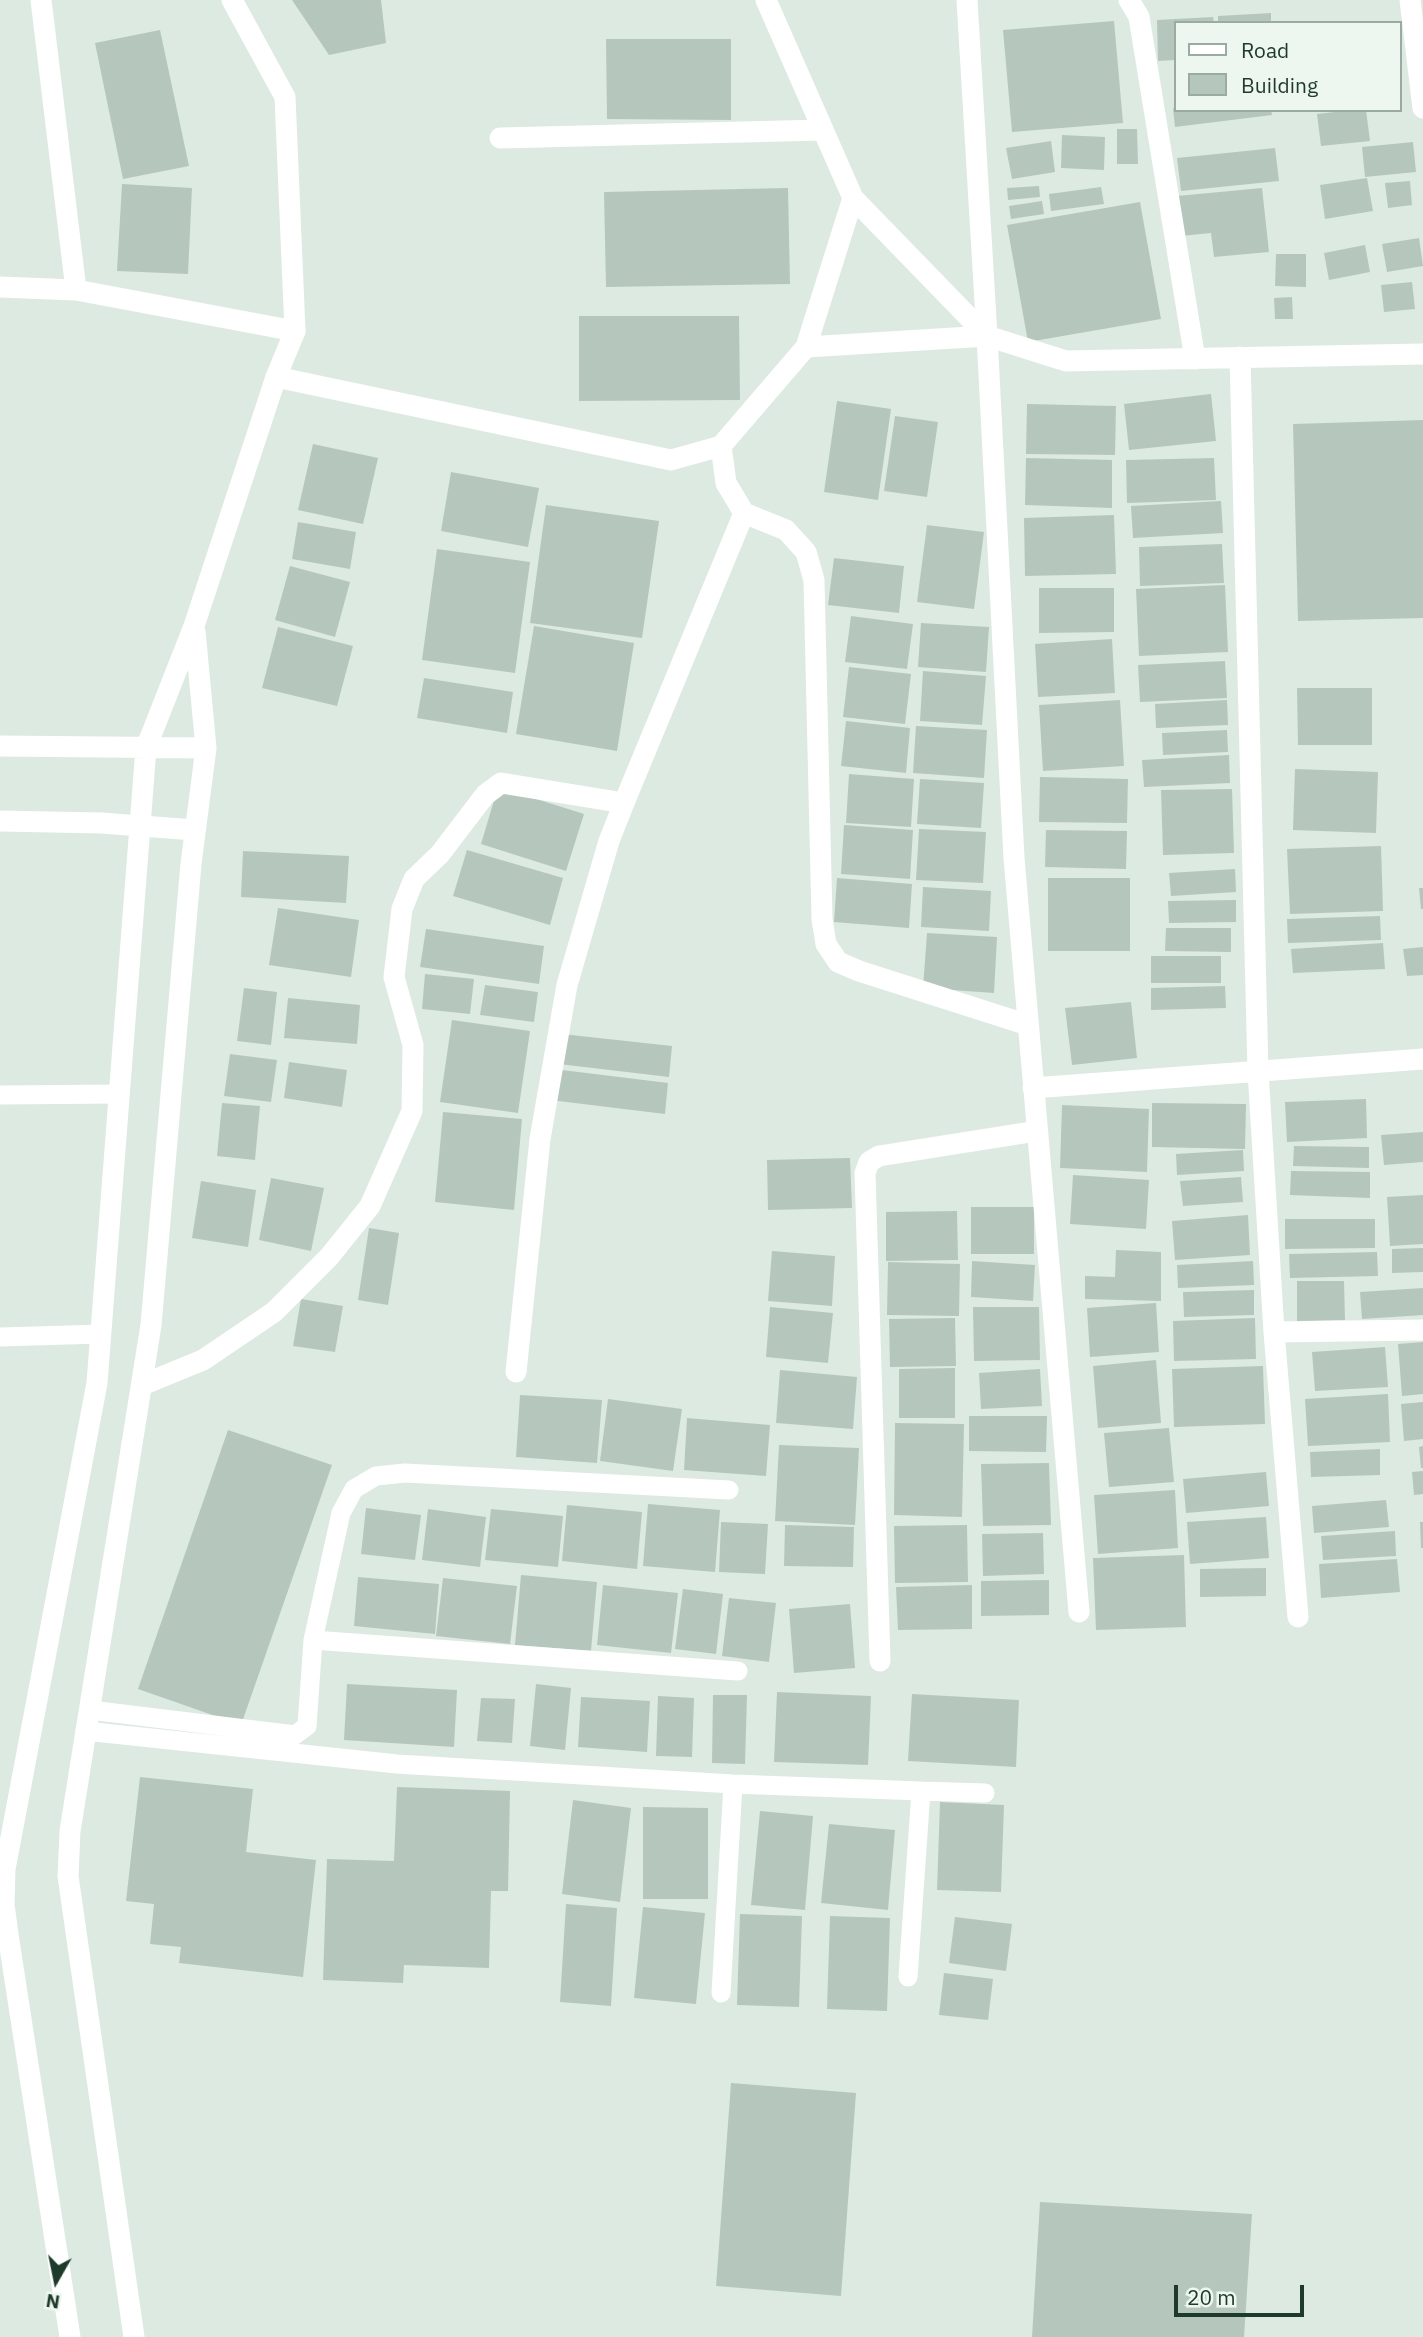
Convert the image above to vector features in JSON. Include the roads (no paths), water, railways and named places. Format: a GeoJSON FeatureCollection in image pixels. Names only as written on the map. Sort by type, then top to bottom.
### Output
{"type":"FeatureCollection","features":[{"type":"Feature","properties":{"kind":"street"},"geometry":{"type":"LineString","coordinates":[[41,0],[76,290]]}},
{"type":"Feature","properties":{"kind":"street"},"geometry":{"type":"LineString","coordinates":[[70,2337],[4,1905],[5,1869],[97,1382],[146,748],[194,626],[276,377],[295,331],[285,97],[232,0]]}},
{"type":"Feature","properties":{"kind":"street"},"geometry":{"type":"LineString","coordinates":[[766,0],[853,198],[988,336]]}},
{"type":"Feature","properties":{"kind":"street"},"geometry":{"type":"LineString","coordinates":[[967,0],[988,336],[1014,858],[1079,1612]]}},
{"type":"Feature","properties":{"kind":"street"},"geometry":{"type":"LineString","coordinates":[[1129,0],[1139,17],[1195,359]]}},
{"type":"Feature","properties":{"kind":"street"},"geometry":{"type":"LineString","coordinates":[[1410,0],[1423,108]]}},
{"type":"Feature","properties":{"kind":"street"},"geometry":{"type":"LineString","coordinates":[[500,138],[823,130]]}},
{"type":"Feature","properties":{"kind":"street"},"geometry":{"type":"LineString","coordinates":[[276,377],[671,460],[721,446],[806,347],[853,198]]}},
{"type":"Feature","properties":{"kind":"street"},"geometry":{"type":"LineString","coordinates":[[0,287],[76,290],[295,331]]}},
{"type":"Feature","properties":{"kind":"street"},"geometry":{"type":"LineString","coordinates":[[806,347],[988,336],[1066,361],[1423,354]]}},
{"type":"Feature","properties":{"kind":"street"},"geometry":{"type":"LineString","coordinates":[[1240,357],[1258,1071],[1273,1332],[1298,1617]]}},
{"type":"Feature","properties":{"kind":"street"},"geometry":{"type":"LineString","coordinates":[[721,446],[726,483],[744,513],[786,530],[806,552],[814,580],[822,919],[826,944],[838,962],[859,971],[1028,1025]]}},
{"type":"Feature","properties":{"kind":"street"},"geometry":{"type":"LineString","coordinates":[[516,1372],[540,1139],[567,985],[609,841],[744,513]]}},
{"type":"Feature","properties":{"kind":"street"},"geometry":{"type":"LineString","coordinates":[[134,2337],[68,1876],[70,1831],[151,1325],[195,830],[206,748],[194,626]]}},
{"type":"Feature","properties":{"kind":"street"},"geometry":{"type":"LineString","coordinates":[[0,746],[206,748]]}},
{"type":"Feature","properties":{"kind":"street"},"geometry":{"type":"LineString","coordinates":[[142,1385],[203,1360],[274,1312],[329,1257],[370,1206],[412,1111],[413,1045],[394,977],[402,909],[414,879],[440,854],[485,795],[501,783],[624,803]]}},
{"type":"Feature","properties":{"kind":"street"},"geometry":{"type":"LineString","coordinates":[[0,821],[139,825],[195,830]]}},
{"type":"Feature","properties":{"kind":"street"},"geometry":{"type":"LineString","coordinates":[[1033,1088],[1423,1059]]}},
{"type":"Feature","properties":{"kind":"street"},"geometry":{"type":"LineString","coordinates":[[880,1661],[864,1172],[869,1161],[879,1156],[1037,1131]]}},
{"type":"Feature","properties":{"kind":"street"},"geometry":{"type":"LineString","coordinates":[[1273,1332],[1423,1330]]}},
{"type":"Feature","properties":{"kind":"lane"},"geometry":{"type":"LineString","coordinates":[[0,1095],[118,1094]]}},
{"type":"Feature","properties":{"kind":"lane"},"geometry":{"type":"LineString","coordinates":[[0,1337],[101,1334]]}},
{"type":"Feature","properties":{"kind":"lane"},"geometry":{"type":"LineString","coordinates":[[90,1710],[295,1735],[307,1726],[313,1640],[341,1513],[354,1489],[376,1476],[405,1473],[729,1490]]}},
{"type":"Feature","properties":{"kind":"lane"},"geometry":{"type":"LineString","coordinates":[[313,1640],[738,1671]]}},
{"type":"Feature","properties":{"kind":"lane"},"geometry":{"type":"LineString","coordinates":[[86,1731],[397,1764],[733,1784],[985,1793]]}},
{"type":"Feature","properties":{"kind":"lane"},"geometry":{"type":"LineString","coordinates":[[721,1993],[733,1784]]}},
{"type":"Feature","properties":{"kind":"lane"},"geometry":{"type":"LineString","coordinates":[[908,1977],[921,1791]]}}]}
